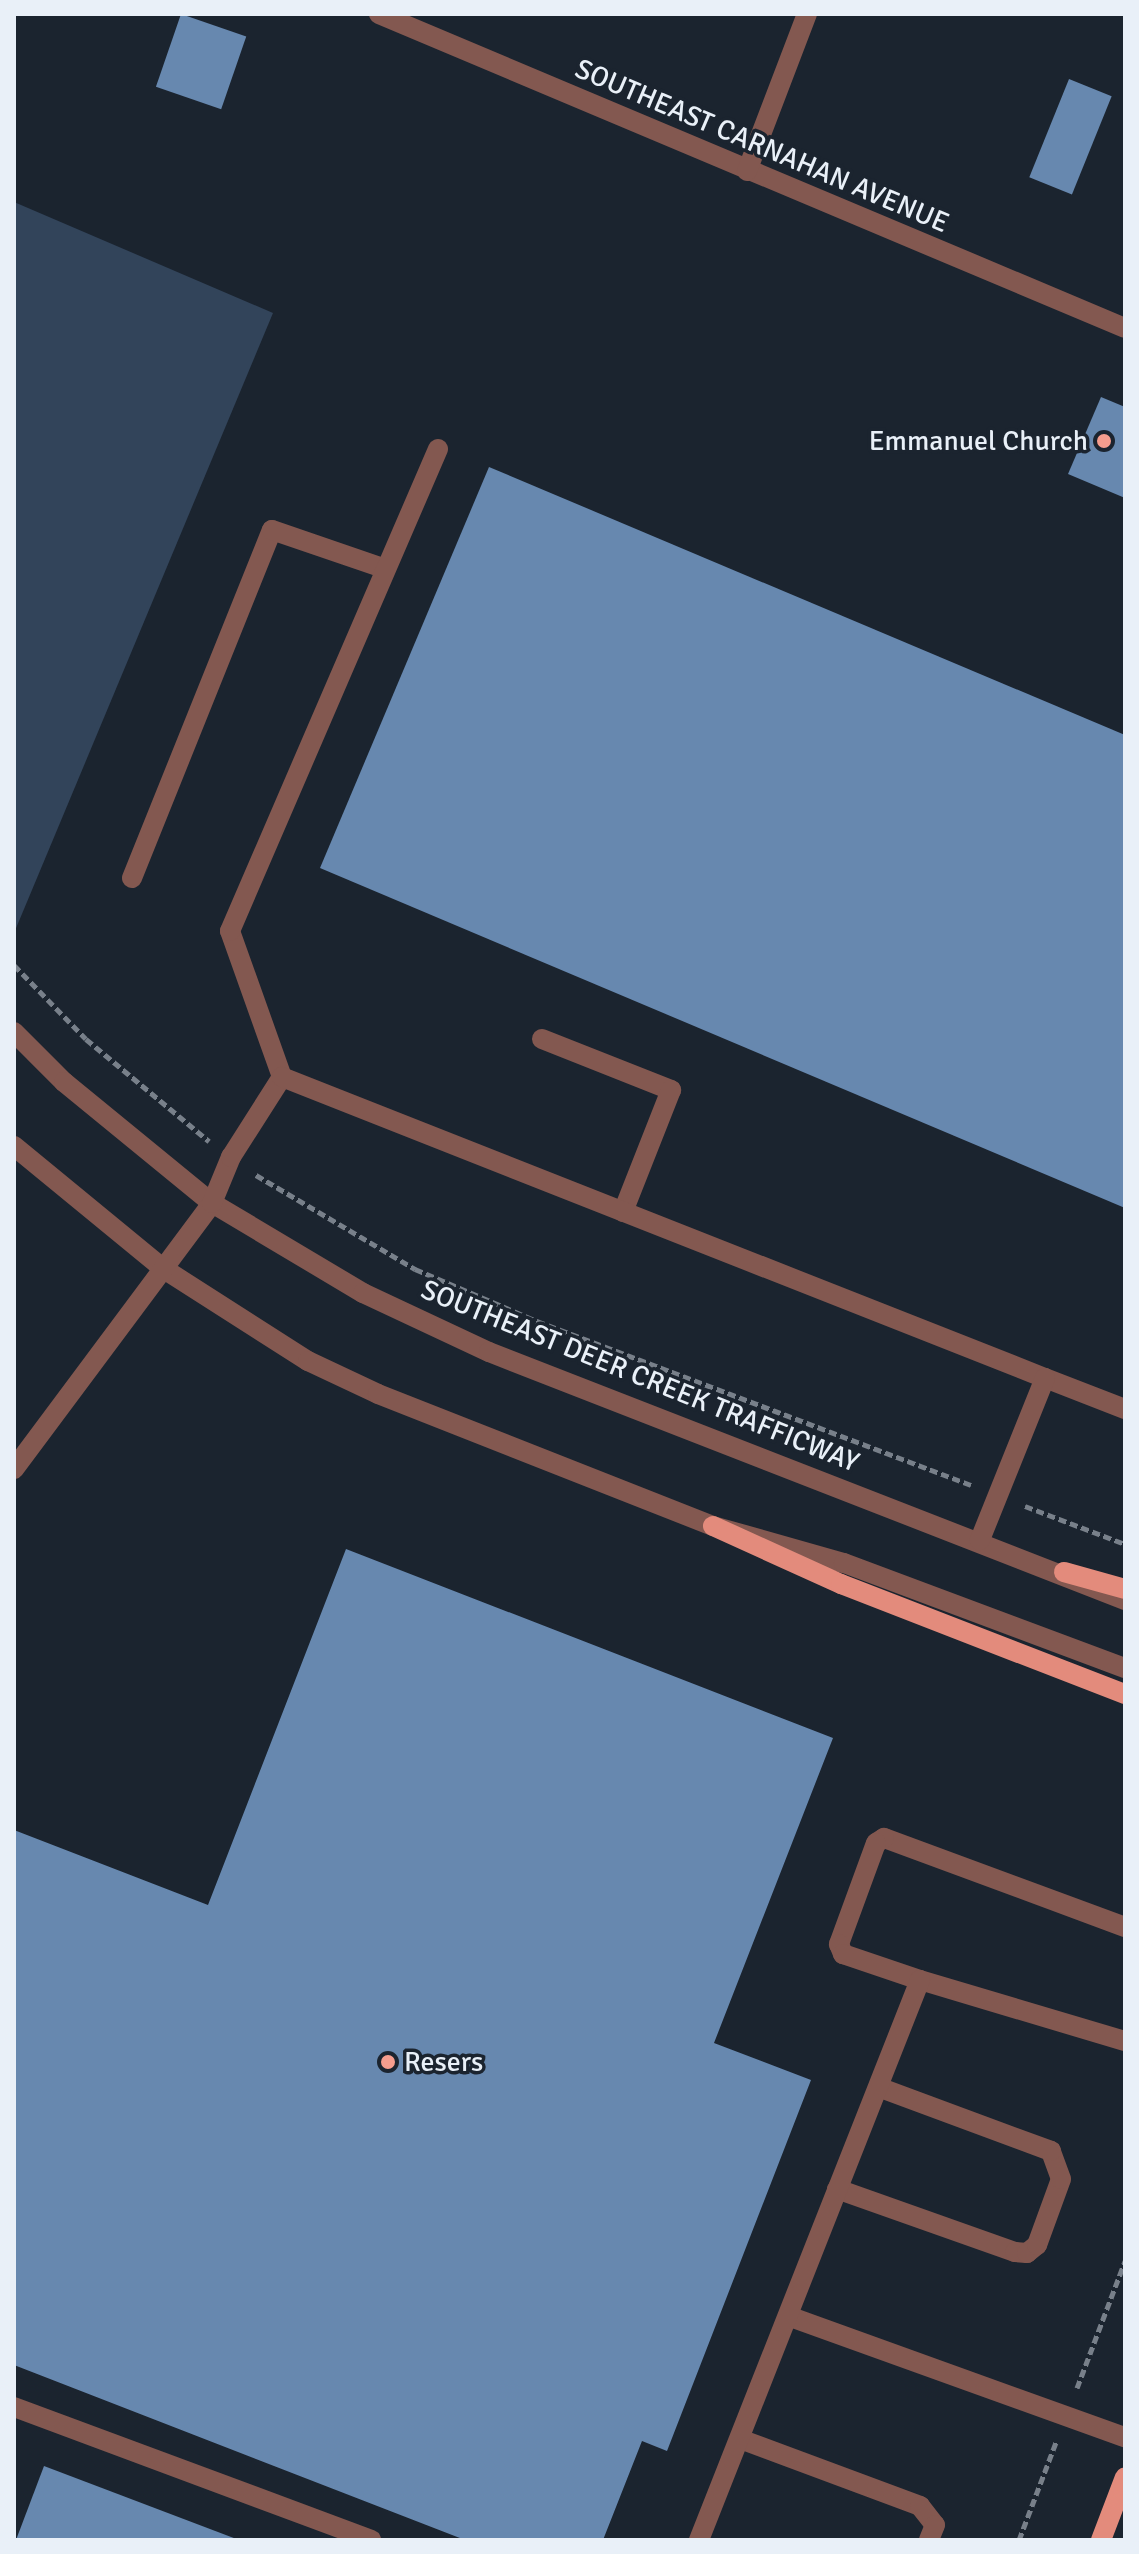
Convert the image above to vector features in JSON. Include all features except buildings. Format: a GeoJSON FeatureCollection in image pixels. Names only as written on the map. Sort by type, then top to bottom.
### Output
{"type":"FeatureCollection","features":[{"type":"Feature","properties":{"kind":"main road"},"geometry":{"type":"LineString","coordinates":[[713,1526],[841,1584],[1125,1694]]}},
{"type":"Feature","properties":{"kind":"main road"},"geometry":{"type":"LineString","coordinates":[[1064,1572],[1125,1589]]}},
{"type":"Feature","properties":{"kind":"main road"},"geometry":{"type":"LineString","coordinates":[[1101,2540],[1125,2477]]}},
{"type":"Feature","properties":{"kind":"street","name":"SOUTHEAST CARNAHAN AVENUE"},"geometry":{"type":"LineString","coordinates":[[379,14],[1125,328]]}},
{"type":"Feature","properties":{"kind":"street"},"geometry":{"type":"LineString","coordinates":[[747,171],[807,14]]}},
{"type":"Feature","properties":{"kind":"street"},"geometry":{"type":"LineString","coordinates":[[438,449],[230,931],[282,1077],[1125,1409]]}},
{"type":"Feature","properties":{"kind":"street"},"geometry":{"type":"LineString","coordinates":[[132,878],[272,530],[386,569]]}},
{"type":"Feature","properties":{"kind":"street","name":"SOUTHEAST DEER CREEK TRAFFICWAY"},"geometry":{"type":"LineString","coordinates":[[14,1032],[64,1082],[212,1203],[363,1293],[489,1352],[1064,1572],[1125,1600]]}},
{"type":"Feature","properties":{"kind":"street"},"geometry":{"type":"LineString","coordinates":[[542,1039],[671,1090],[623,1212]]}},
{"type":"Feature","properties":{"kind":"street"},"geometry":{"type":"LineString","coordinates":[[14,1469],[212,1203],[231,1157],[282,1077]]}},
{"type":"Feature","properties":{"kind":"street"},"geometry":{"type":"LineString","coordinates":[[14,1146],[164,1269],[308,1361],[378,1394],[713,1526],[844,1563],[1125,1668]]}},
{"type":"Feature","properties":{"kind":"street"},"geometry":{"type":"LineString","coordinates":[[980,1540],[1045,1378]]}},
{"type":"Feature","properties":{"kind":"street"},"geometry":{"type":"LineString","coordinates":[[1125,1927],[884,1838],[876,1843],[839,1944],[843,1954],[1125,2041]]}},
{"type":"Feature","properties":{"kind":"street"},"geometry":{"type":"LineString","coordinates":[[699,2540],[920,1980]]}},
{"type":"Feature","properties":{"kind":"street"},"geometry":{"type":"LineString","coordinates":[[837,2189],[1015,2252],[1027,2253],[1037,2245],[1061,2179],[1051,2151],[878,2087]]}},
{"type":"Feature","properties":{"kind":"street"},"geometry":{"type":"LineString","coordinates":[[788,2316],[1125,2437]]}},
{"type":"Feature","properties":{"kind":"street"},"geometry":{"type":"LineString","coordinates":[[14,2407],[371,2540]]}},
{"type":"Feature","properties":{"kind":"street"},"geometry":{"type":"LineString","coordinates":[[740,2439],[920,2506],[935,2525],[929,2540]]}},
{"type":"Feature","properties":{"kind":"path"},"geometry":{"type":"LineString","coordinates":[[14,965],[168,1112],[288,1197],[415,1269],[537,1321],[1125,1544]]}},
{"type":"Feature","properties":{"kind":"shaded area"},"geometry":{"type":"Polygon","coordinates":[[[14,202],[273,313],[14,933],[14,202]]]}},
{"type":"Feature","properties":{"kind":"place","name":"Emmanuel Church"},"geometry":{"type":"Point","coordinates":[1104,441]}},
{"type":"Feature","properties":{"kind":"place","name":"Resers"},"geometry":{"type":"Point","coordinates":[388,2062]}}]}
